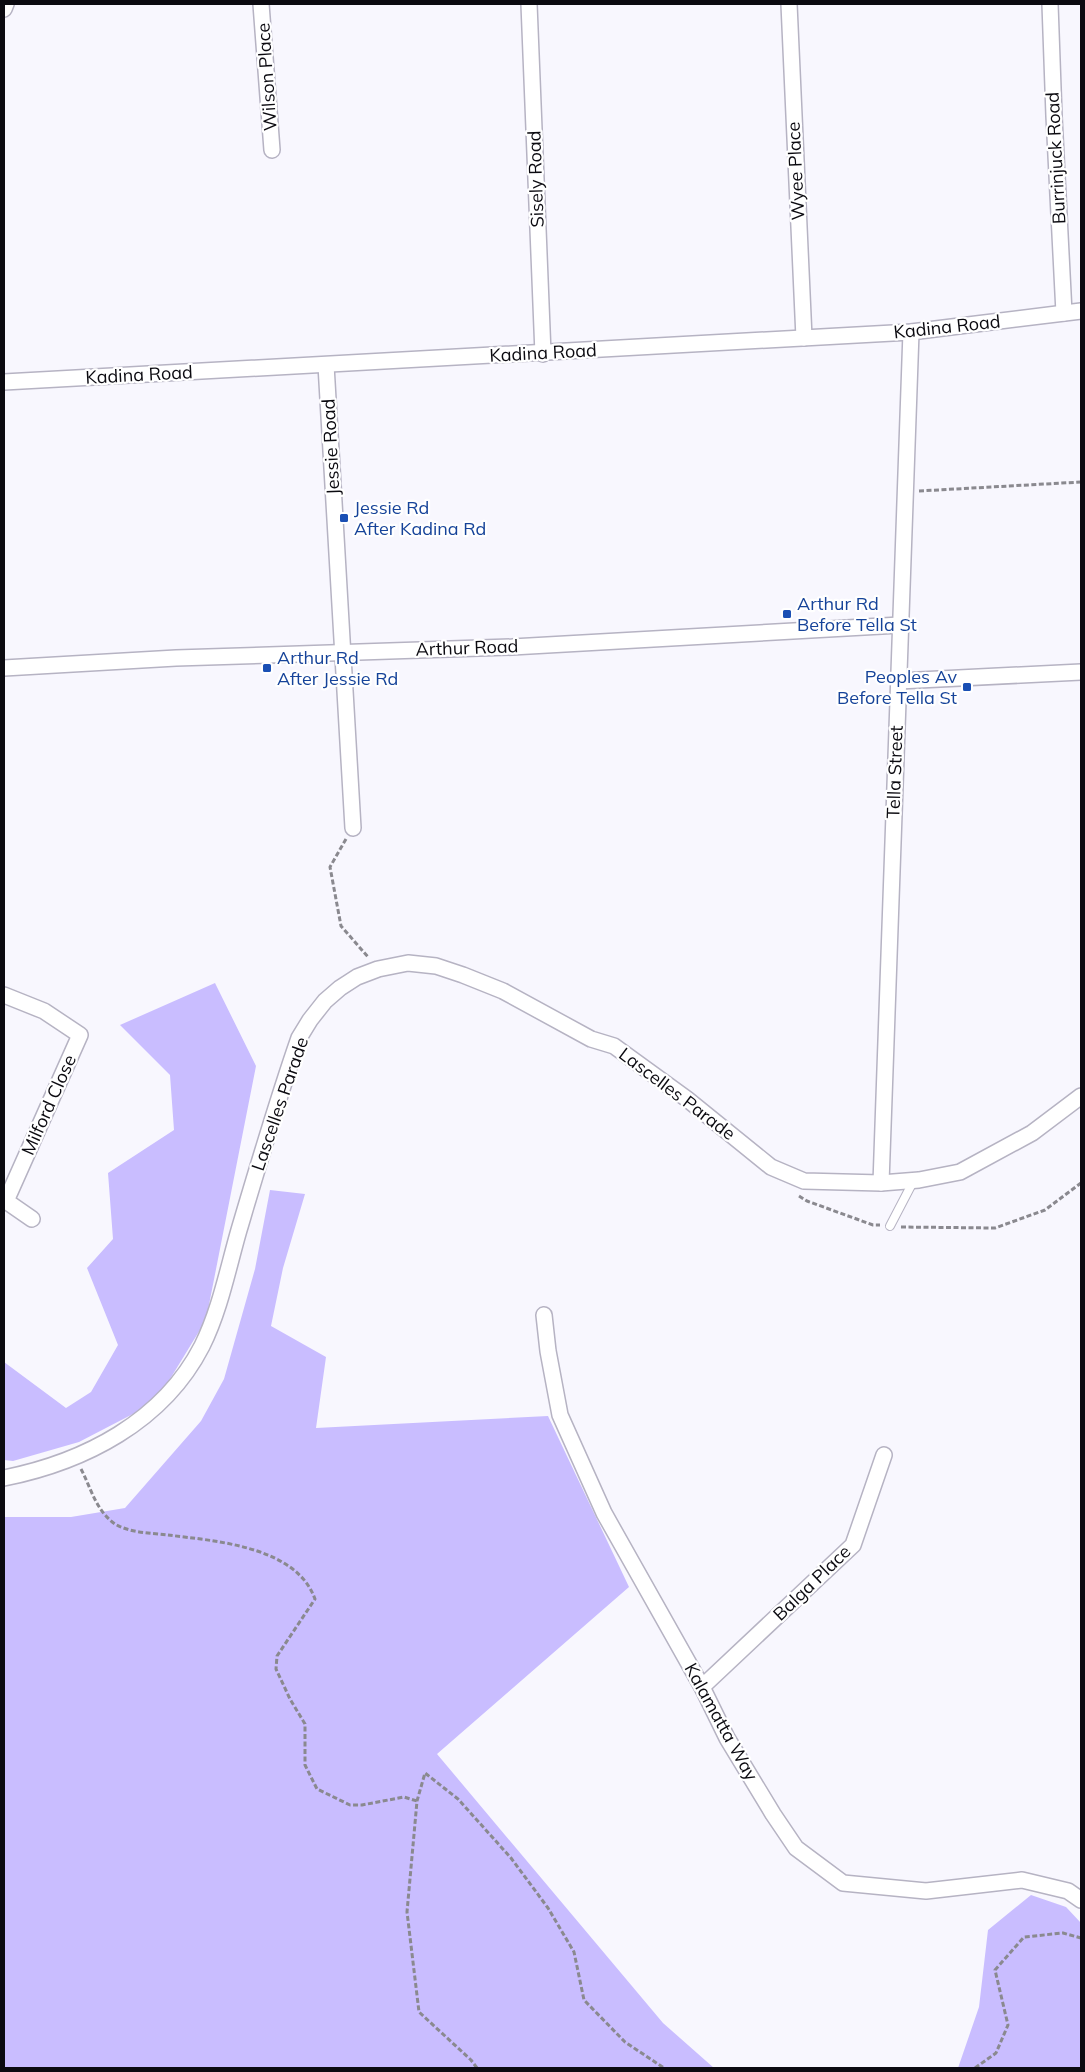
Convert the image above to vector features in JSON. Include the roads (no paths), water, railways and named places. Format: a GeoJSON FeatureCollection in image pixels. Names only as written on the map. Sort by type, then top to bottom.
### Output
{"type":"FeatureCollection","features":[{"type":"Feature","properties":{"kind":"street"},"geometry":{"type":"LineString","coordinates":[[4,8],[6,4]]}},
{"type":"Feature","properties":{"kind":"street","name":"Wilson Place"},"geometry":{"type":"LineString","coordinates":[[261,4],[272,150]]}},
{"type":"Feature","properties":{"kind":"street","name":"Sisely Road"},"geometry":{"type":"LineString","coordinates":[[528,4],[542,354]]}},
{"type":"Feature","properties":{"kind":"street","name":"Wyee Place"},"geometry":{"type":"LineString","coordinates":[[789,4],[804,338]]}},
{"type":"Feature","properties":{"kind":"street","name":"Burrinjuck Road"},"geometry":{"type":"LineString","coordinates":[[1050,4],[1064,313]]}},
{"type":"Feature","properties":{"kind":"street","name":"Kadina Road"},"geometry":{"type":"LineString","coordinates":[[4,382],[542,354],[911,332],[1081,311]]}},
{"type":"Feature","properties":{"kind":"street","name":"Tella Street"},"geometry":{"type":"LineString","coordinates":[[881,1183],[911,332]]}},
{"type":"Feature","properties":{"kind":"street","name":"Jessie Road"},"geometry":{"type":"LineString","coordinates":[[326,365],[353,828]]}},
{"type":"Feature","properties":{"kind":"street","name":"Arthur Road"},"geometry":{"type":"LineString","coordinates":[[4,668],[176,658],[512,647],[900,625]]}},
{"type":"Feature","properties":{"kind":"street"},"geometry":{"type":"LineString","coordinates":[[899,680],[1081,672]]}},
{"type":"Feature","properties":{"kind":"street","name":"Lascelles Parade"},"geometry":{"type":"LineString","coordinates":[[4,1478],[33,1472],[75,1458],[95,1448],[158,1405],[182,1379],[202,1345],[215,1311],[299,1038],[325,1001],[357,977],[378,969],[408,964],[436,966],[463,974],[503,990],[591,1038],[614,1046],[687,1099],[771,1166],[804,1181],[881,1183],[914,1180],[960,1172],[1032,1133],[1081,1096]]}},
{"type":"Feature","properties":{"kind":"street","name":"Milford Close"},"geometry":{"type":"LineString","coordinates":[[4,994],[44,1011],[80,1035],[6,1201],[32,1219]]}},
{"type":"Feature","properties":{"kind":"street","name":"Kalamatta Way"},"geometry":{"type":"LineString","coordinates":[[544,1315],[548,1351],[560,1415],[604,1513],[702,1687],[727,1738],[796,1848],[843,1883],[926,1891],[1022,1880],[1068,1891],[1081,1900]]}},
{"type":"Feature","properties":{"kind":"street","name":"Balga Place"},"geometry":{"type":"LineString","coordinates":[[702,1687],[853,1544],[884,1455]]}},
{"type":"Feature","properties":{"kind":"lane"},"geometry":{"type":"LineString","coordinates":[[890,1226],[914,1180]]}},
{"type":"Feature","properties":{"kind":"place","name":"Jessie Rd After Kadina Rd"},"geometry":{"type":"Point","coordinates":[344,518]}},
{"type":"Feature","properties":{"kind":"place","name":"Arthur Rd Before Tella St"},"geometry":{"type":"Point","coordinates":[787,614]}},
{"type":"Feature","properties":{"kind":"place","name":"Arthur Rd After Jessie Rd"},"geometry":{"type":"Point","coordinates":[267,668]}},
{"type":"Feature","properties":{"kind":"place","name":"Peoples Av Before Tella St"},"geometry":{"type":"Point","coordinates":[967,687]}}]}
